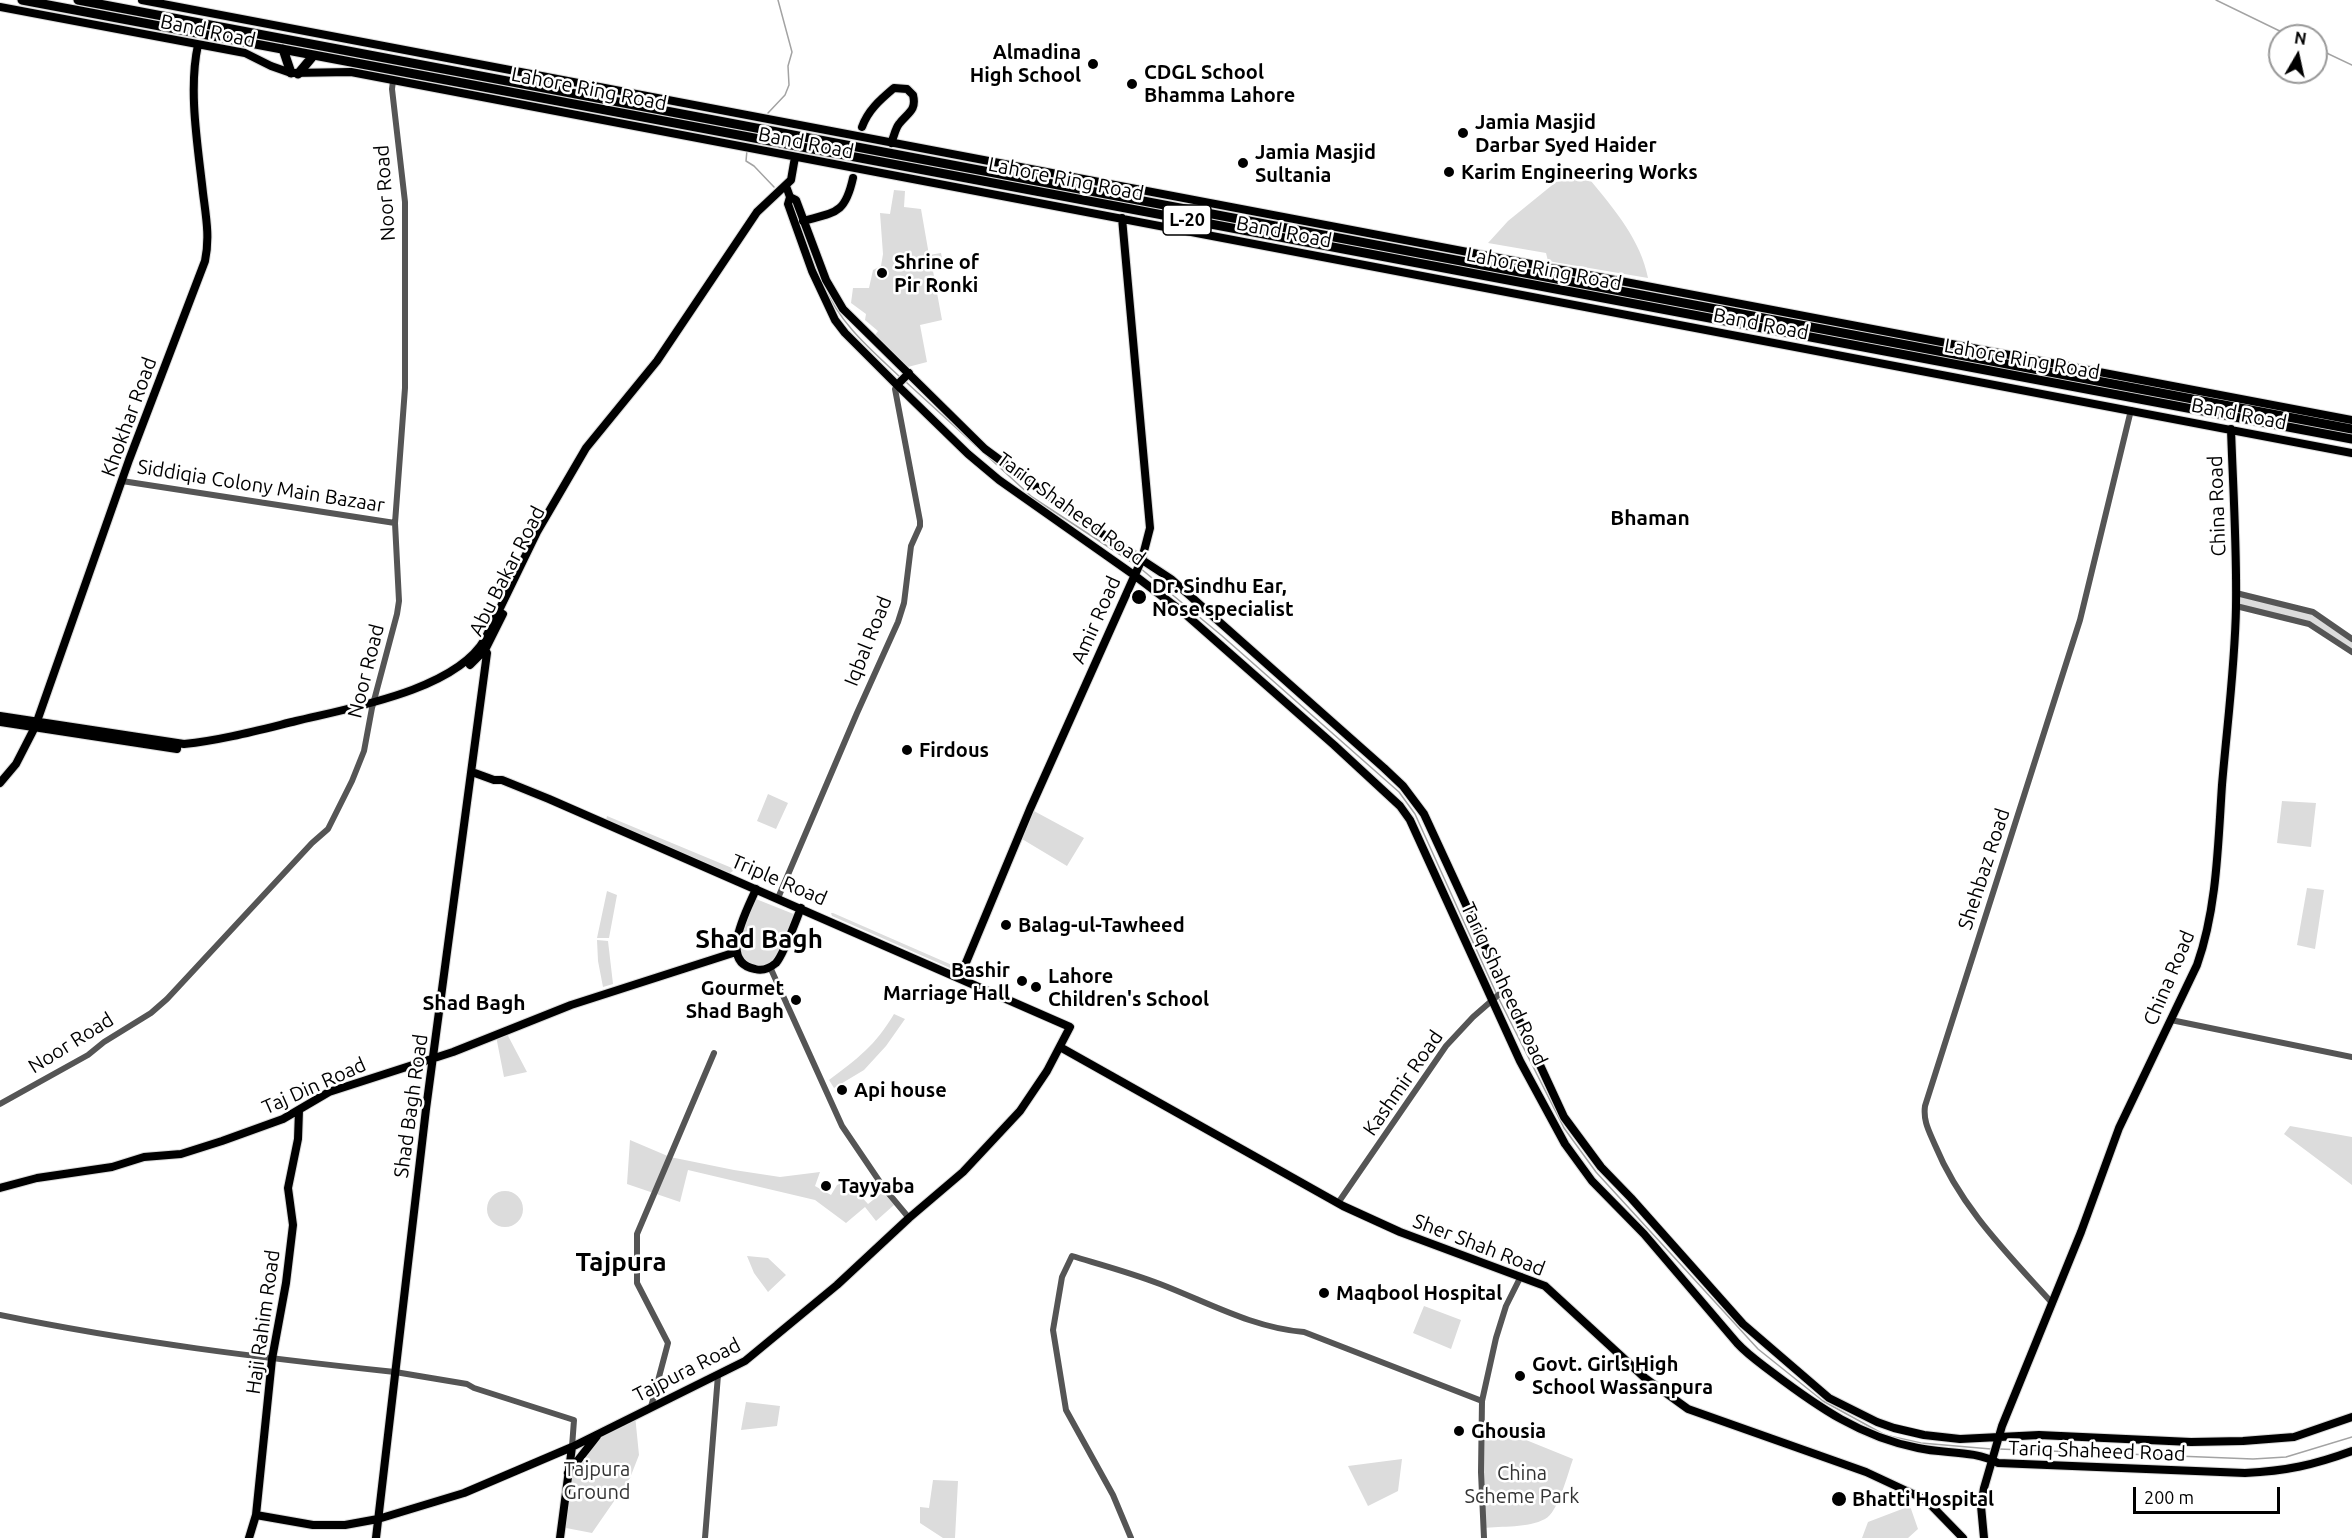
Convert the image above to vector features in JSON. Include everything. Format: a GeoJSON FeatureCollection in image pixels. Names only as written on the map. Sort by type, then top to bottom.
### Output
{"type":"FeatureCollection","features":[{"type":"Feature","properties":{"kind":"highway","name":"Lahore Ring Road"},"geometry":{"type":"LineString","coordinates":[[22,0],[2352,438]]}},
{"type":"Feature","properties":{"kind":"highway","name":"Lahore Ring Road"},"geometry":{"type":"LineString","coordinates":[[78,0],[2352,429]]}},
{"type":"Feature","properties":{"kind":"highway"},"geometry":{"type":"LineString","coordinates":[[283,49],[295,73],[313,56]]}},
{"type":"Feature","properties":{"kind":"main road","name":"Band Road"},"geometry":{"type":"LineString","coordinates":[[142,0],[2352,420]]}},
{"type":"Feature","properties":{"kind":"main road","name":"Band Road"},"geometry":{"type":"LineString","coordinates":[[0,7],[245,53],[271,66],[295,73],[342,71],[2352,453]]}},
{"type":"Feature","properties":{"kind":"main road","name":"Khokhar Road"},"geometry":{"type":"LineString","coordinates":[[0,783],[16,764],[36,724],[122,482],[205,261],[209,243],[196,124],[195,84],[198,45]]}},
{"type":"Feature","properties":{"kind":"main road"},"geometry":{"type":"LineString","coordinates":[[862,127],[872,107],[889,92],[894,88],[907,89],[913,95],[914,108],[910,115],[899,124],[891,143]]}},
{"type":"Feature","properties":{"kind":"main road","name":"Abu Bakar Road"},"geometry":{"type":"LineString","coordinates":[[0,716],[141,745],[184,749],[213,745],[372,705],[407,693],[467,661],[483,648],[537,532],[589,451],[665,357],[762,208],[791,180],[795,157]]}},
{"type":"Feature","properties":{"kind":"main road"},"geometry":{"type":"LineString","coordinates":[[803,221],[838,211],[849,195],[853,178]]}},
{"type":"Feature","properties":{"kind":"main road","name":"Tariq Shaheed Road"},"geometry":{"type":"LineString","coordinates":[[786,186],[790,196],[796,200],[833,295],[843,309],[985,449],[1008,468],[1192,597],[1407,791],[1424,814],[1564,1117],[1601,1167],[1743,1324],[1829,1398],[1877,1422],[1924,1435],[1960,1439],[1997,1440],[2039,1435],[2179,1441],[2242,1441],[2294,1437],[2352,1417]]}},
{"type":"Feature","properties":{"kind":"main road","name":"Tariq Shaheed Road"},"geometry":{"type":"LineString","coordinates":[[790,196],[788,204],[809,264],[835,320],[845,333],[968,454],[999,480],[1135,574],[1184,613],[1400,806],[1410,820],[1520,1061],[1576,1162],[1644,1234],[1747,1354],[1826,1412],[1864,1432],[1919,1449],[1993,1457],[2004,1464],[2245,1473],[2279,1471],[2315,1464],[2352,1451]]}},
{"type":"Feature","properties":{"kind":"main road","name":"Amir Road"},"geometry":{"type":"LineString","coordinates":[[960,977],[1030,809],[1141,560],[1150,528],[1122,218]]}},
{"type":"Feature","properties":{"kind":"main road"},"geometry":{"type":"LineString","coordinates":[[897,385],[908,373]]}},
{"type":"Feature","properties":{"kind":"main road","name":"China Road"},"geometry":{"type":"LineString","coordinates":[[1993,1457],[1997,1440],[2119,1128],[2205,945],[2210,919],[2236,606],[2231,429]]}},
{"type":"Feature","properties":{"kind":"main road","name":"Shad Bagh Road"},"geometry":{"type":"LineString","coordinates":[[376,1538],[434,1059],[487,653],[483,648]]}},
{"type":"Feature","properties":{"kind":"main road","name":"Abu Bakar Road"},"geometry":{"type":"LineString","coordinates":[[0,722],[36,724]]}},
{"type":"Feature","properties":{"kind":"main road","name":"Triple Road"},"geometry":{"type":"LineString","coordinates":[[472,772],[521,787],[1070,1027]]}},
{"type":"Feature","properties":{"kind":"main road"},"geometry":{"type":"LineString","coordinates":[[756,889],[738,933],[736,952],[741,962],[751,968],[758,970],[770,967],[780,958],[801,908]]}},
{"type":"Feature","properties":{"kind":"main road","name":"Taj Din Road"},"geometry":{"type":"LineString","coordinates":[[0,1188],[37,1178],[112,1167],[144,1157],[182,1154],[283,1119],[329,1092],[434,1059],[571,1005],[736,952]]}},
{"type":"Feature","properties":{"kind":"main road","name":"Tajpura Road"},"geometry":{"type":"LineString","coordinates":[[256,1515],[313,1525],[345,1525],[378,1519],[464,1493],[572,1447],[718,1375],[761,1350],[963,1173],[1020,1111],[1070,1027]]}},
{"type":"Feature","properties":{"kind":"main road","name":"Sher Shah Road"},"geometry":{"type":"LineString","coordinates":[[1060,1047],[1338,1203],[1400,1232],[1545,1286],[1645,1378],[1688,1409],[1866,1472],[1893,1484],[1926,1500],[1964,1538]]}},
{"type":"Feature","properties":{"kind":"main road","name":"Haji Rahim Road"},"geometry":{"type":"LineString","coordinates":[[249,1538],[256,1515],[272,1359],[286,1283],[293,1225],[288,1188],[298,1139],[299,1110]]}},
{"type":"Feature","properties":{"kind":"main road"},"geometry":{"type":"LineString","coordinates":[[568,1473],[598,1434]]}},
{"type":"Feature","properties":{"kind":"main road"},"geometry":{"type":"LineString","coordinates":[[560,1538],[572,1447]]}},
{"type":"Feature","properties":{"kind":"main road"},"geometry":{"type":"LineString","coordinates":[[1984,1538],[1981,1506],[1993,1457]]}},
{"type":"Feature","properties":{"kind":"street","name":"Noor Road"},"geometry":{"type":"LineString","coordinates":[[0,1104],[88,1055],[159,1006],[187,975],[207,958],[312,843],[328,829],[364,751],[372,705],[398,607],[395,523],[405,388],[405,202],[393,81]]}},
{"type":"Feature","properties":{"kind":"street","name":"Iqbal Road"},"geometry":{"type":"LineString","coordinates":[[778,898],[902,611],[911,546],[920,521],[894,388],[897,385]]}},
{"type":"Feature","properties":{"kind":"street","name":"Shehbaz Road"},"geometry":{"type":"LineString","coordinates":[[2052,1302],[2002,1248],[1962,1198],[1923,1117],[2077,631],[2131,410]]}},
{"type":"Feature","properties":{"kind":"street","name":"Siddiqia Colony Main Bazaar"},"geometry":{"type":"LineString","coordinates":[[122,482],[395,523]]}},
{"type":"Feature","properties":{"kind":"street"},"geometry":{"type":"LineString","coordinates":[[2236,593],[2313,612],[2352,639]]}},
{"type":"Feature","properties":{"kind":"street"},"geometry":{"type":"LineString","coordinates":[[2236,606],[2309,624],[2352,652]]}},
{"type":"Feature","properties":{"kind":"street"},"geometry":{"type":"LineString","coordinates":[[770,967],[842,1126],[884,1188],[909,1218]]}},
{"type":"Feature","properties":{"kind":"street","name":"Kashmir Road"},"geometry":{"type":"LineString","coordinates":[[1338,1203],[1446,1046],[1493,998],[1504,990]]}},
{"type":"Feature","properties":{"kind":"street"},"geometry":{"type":"LineString","coordinates":[[2171,1020],[2352,1057]]}},
{"type":"Feature","properties":{"kind":"street"},"geometry":{"type":"LineString","coordinates":[[651,1407],[668,1343],[637,1283],[636,1234],[714,1053]]}},
{"type":"Feature","properties":{"kind":"street"},"geometry":{"type":"LineString","coordinates":[[1131,1538],[1109,1486],[1066,1410],[1053,1330],[1062,1277],[1072,1256],[1160,1284],[1250,1321],[1280,1329],[1304,1332],[1482,1401]]}},
{"type":"Feature","properties":{"kind":"street"},"geometry":{"type":"LineString","coordinates":[[1484,1538],[1482,1401],[1496,1338],[1506,1306],[1521,1276]]}},
{"type":"Feature","properties":{"kind":"street"},"geometry":{"type":"LineString","coordinates":[[0,1315],[102,1335],[272,1359],[395,1372],[467,1384],[574,1420],[572,1447]]}},
{"type":"Feature","properties":{"kind":"street"},"geometry":{"type":"LineString","coordinates":[[705,1538],[710,1499],[718,1375]]}},
{"type":"Feature","properties":{"kind":"green space"},"geometry":{"type":"Polygon","coordinates":[[[1567,179],[1591,181],[1600,192],[1618,215],[1640,251],[1648,278],[1548,261],[1546,253],[1488,243],[1508,221],[1556,182],[1567,179]]]}},
{"type":"Feature","properties":{"kind":"green space"},"geometry":{"type":"Polygon","coordinates":[[[894,190],[905,191],[904,207],[921,209],[929,255],[941,253],[944,268],[934,266],[933,271],[942,320],[920,325],[927,362],[904,368],[873,338],[878,331],[865,320],[866,314],[851,303],[853,288],[869,288],[873,270],[881,266],[883,254],[880,213],[890,214],[894,190]]]}},
{"type":"Feature","properties":{"kind":"green space"},"geometry":{"type":"Polygon","coordinates":[[[2240,596],[2309,613],[2352,642],[2352,649],[2314,624],[2238,605],[2240,596]]]}},
{"type":"Feature","properties":{"kind":"green space"},"geometry":{"type":"Polygon","coordinates":[[[768,794],[788,803],[776,829],[757,821],[768,794]]]}},
{"type":"Feature","properties":{"kind":"green space"},"geometry":{"type":"Polygon","coordinates":[[[2282,801],[2316,803],[2311,847],[2277,843],[2282,801]]]}},
{"type":"Feature","properties":{"kind":"green space"},"geometry":{"type":"Polygon","coordinates":[[[1034,811],[1084,838],[1067,866],[1022,839],[1034,811]]]}},
{"type":"Feature","properties":{"kind":"green space"},"geometry":{"type":"Polygon","coordinates":[[[607,816],[732,868],[733,871],[730,873],[606,820],[607,816]]]}},
{"type":"Feature","properties":{"kind":"green space"},"geometry":{"type":"Polygon","coordinates":[[[2307,888],[2324,890],[2315,949],[2297,945],[2307,888]]]}},
{"type":"Feature","properties":{"kind":"green space"},"geometry":{"type":"Polygon","coordinates":[[[607,891],[617,895],[609,938],[597,938],[607,891]]]}},
{"type":"Feature","properties":{"kind":"green space"},"geometry":{"type":"Polygon","coordinates":[[[756,899],[796,915],[784,943],[772,961],[764,966],[756,967],[743,958],[737,945],[740,932],[756,899]]]}},
{"type":"Feature","properties":{"kind":"green space"},"geometry":{"type":"Polygon","coordinates":[[[831,913],[955,967],[950,968],[832,916],[831,913]]]}},
{"type":"Feature","properties":{"kind":"green space"},"geometry":{"type":"Polygon","coordinates":[[[597,940],[608,941],[613,984],[603,987],[598,961],[597,940]]]}},
{"type":"Feature","properties":{"kind":"green space"},"geometry":{"type":"Polygon","coordinates":[[[894,1014],[905,1019],[886,1046],[864,1070],[834,1088],[829,1080],[865,1051],[880,1035],[894,1014]]]}},
{"type":"Feature","properties":{"kind":"green space"},"geometry":{"type":"Polygon","coordinates":[[[506,1032],[527,1072],[504,1077],[496,1036],[506,1032]]]}},
{"type":"Feature","properties":{"kind":"green space"},"geometry":{"type":"Polygon","coordinates":[[[2290,1126],[2352,1137],[2352,1185],[2284,1134],[2290,1126]]]}},
{"type":"Feature","properties":{"kind":"green space"},"geometry":{"type":"Polygon","coordinates":[[[630,1140],[670,1157],[734,1170],[780,1177],[820,1172],[815,1186],[831,1195],[837,1185],[847,1181],[868,1204],[883,1192],[894,1205],[876,1221],[865,1207],[846,1223],[815,1200],[688,1170],[680,1202],[627,1184],[630,1140]]]}},
{"type":"Feature","properties":{"kind":"green space"},"geometry":{"type":"Polygon","coordinates":[[[505,1191],[518,1196],[523,1209],[518,1222],[505,1227],[492,1222],[487,1209],[492,1196],[505,1191]]]}},
{"type":"Feature","properties":{"kind":"green space"},"geometry":{"type":"Polygon","coordinates":[[[747,1256],[768,1258],[786,1275],[768,1292],[754,1273],[747,1256]]]}},
{"type":"Feature","properties":{"kind":"green space"},"geometry":{"type":"Polygon","coordinates":[[[1424,1306],[1461,1320],[1451,1349],[1413,1333],[1424,1306]]]}},
{"type":"Feature","properties":{"kind":"green space"},"geometry":{"type":"Polygon","coordinates":[[[746,1402],[780,1406],[777,1426],[741,1430],[746,1402]]]}},
{"type":"Feature","properties":{"kind":"green space","name":"Tajpura Ground"},"geometry":{"type":"Polygon","coordinates":[[[635,1415],[639,1455],[630,1478],[592,1533],[561,1527],[569,1474],[607,1430],[635,1415]]]}},
{"type":"Feature","properties":{"kind":"green space","name":"China Scheme Park"},"geometry":{"type":"Polygon","coordinates":[[[1484,1423],[1573,1459],[1558,1501],[1545,1519],[1523,1525],[1483,1528],[1484,1423]]]}},
{"type":"Feature","properties":{"kind":"green space"},"geometry":{"type":"Polygon","coordinates":[[[1402,1459],[1398,1491],[1368,1506],[1348,1466],[1402,1459]]]}},
{"type":"Feature","properties":{"kind":"green space"},"geometry":{"type":"Polygon","coordinates":[[[933,1480],[958,1481],[955,1538],[943,1538],[920,1523],[920,1507],[929,1508],[933,1480]]]}},
{"type":"Feature","properties":{"kind":"green space"},"geometry":{"type":"Polygon","coordinates":[[[1910,1506],[1918,1529],[1908,1538],[1862,1538],[1868,1522],[1910,1506]]]}},
{"type":"Feature","properties":{"kind":"waterway"},"geometry":{"type":"LineString","coordinates":[[768,113],[785,95],[789,85],[788,66],[792,52],[778,0]]}},
{"type":"Feature","properties":{"kind":"waterway"},"geometry":{"type":"LineString","coordinates":[[2216,0],[2268,25]]}},
{"type":"Feature","properties":{"kind":"waterway"},"geometry":{"type":"LineString","coordinates":[[2328,54],[2352,65]]}},
{"type":"Feature","properties":{"kind":"waterway"},"geometry":{"type":"LineString","coordinates":[[747,150],[746,161],[774,187]]}},
{"type":"Feature","properties":{"kind":"waterway"},"geometry":{"type":"LineString","coordinates":[[794,209],[816,266]]}},
{"type":"Feature","properties":{"kind":"waterway"},"geometry":{"type":"LineString","coordinates":[[824,285],[830,299],[847,323],[867,346],[900,377]]}},
{"type":"Feature","properties":{"kind":"waterway"},"geometry":{"type":"LineString","coordinates":[[906,382],[976,446]]}},
{"type":"Feature","properties":{"kind":"waterway"},"geometry":{"type":"LineString","coordinates":[[984,453],[1032,497],[1136,565]]}},
{"type":"Feature","properties":{"kind":"waterway"},"geometry":{"type":"LineString","coordinates":[[1140,568],[1221,635],[1399,792],[1415,814],[1497,995]]}},
{"type":"Feature","properties":{"kind":"waterway"},"geometry":{"type":"LineString","coordinates":[[1499,999],[1564,1128],[1596,1172],[1758,1349],[1823,1401],[1885,1435],[1921,1443],[1991,1449]]}},
{"type":"Feature","properties":{"kind":"waterway"},"geometry":{"type":"LineString","coordinates":[[1999,1449],[2253,1459],[2286,1457],[2352,1437]]}},
{"type":"Feature","properties":{"kind":"place","name":"Almadina High School"},"geometry":{"type":"Point","coordinates":[1093,64]}},
{"type":"Feature","properties":{"kind":"place","name":"CDGL School Bhamma Lahore"},"geometry":{"type":"Point","coordinates":[1132,84]}},
{"type":"Feature","properties":{"kind":"place","name":"Jamia Masjid Darbar Syed Haider"},"geometry":{"type":"Point","coordinates":[1463,133]}},
{"type":"Feature","properties":{"kind":"place","name":"Jamia Masjid Sultania"},"geometry":{"type":"Point","coordinates":[1243,163]}},
{"type":"Feature","properties":{"kind":"place","name":"Karim Engineering Works"},"geometry":{"type":"Point","coordinates":[1449,172]}},
{"type":"Feature","properties":{"kind":"place","name":"Shrine of Pir Ronki"},"geometry":{"type":"Point","coordinates":[882,273]}},
{"type":"Feature","properties":{"kind":"place","name":"Dr. Sindhu Ear, Nose specialist"},"geometry":{"type":"Point","coordinates":[1139,597]}},
{"type":"Feature","properties":{"kind":"place","name":"Firdous"},"geometry":{"type":"Point","coordinates":[907,750]}},
{"type":"Feature","properties":{"kind":"place","name":"Balag-ul-Tawheed"},"geometry":{"type":"Point","coordinates":[1006,925]}},
{"type":"Feature","properties":{"kind":"place","name":"Bashir Marriage Hall"},"geometry":{"type":"Point","coordinates":[1022,981]}},
{"type":"Feature","properties":{"kind":"place","name":"Lahore Children's School"},"geometry":{"type":"Point","coordinates":[1036,987]}},
{"type":"Feature","properties":{"kind":"place","name":"Gourmet Shad Bagh"},"geometry":{"type":"Point","coordinates":[796,1000]}},
{"type":"Feature","properties":{"kind":"place","name":"Api house"},"geometry":{"type":"Point","coordinates":[842,1090]}},
{"type":"Feature","properties":{"kind":"place","name":"Tayyaba"},"geometry":{"type":"Point","coordinates":[826,1186]}},
{"type":"Feature","properties":{"kind":"place","name":"Maqbool Hospital"},"geometry":{"type":"Point","coordinates":[1324,1293]}},
{"type":"Feature","properties":{"kind":"place","name":"Govt. Girls High School Wassanpura"},"geometry":{"type":"Point","coordinates":[1520,1376]}},
{"type":"Feature","properties":{"kind":"place","name":"Ghousia"},"geometry":{"type":"Point","coordinates":[1459,1431]}},
{"type":"Feature","properties":{"kind":"place","name":"Bhatti Hospital"},"geometry":{"type":"Point","coordinates":[1839,1499]}},
{"type":"Feature","properties":{"kind":"district","name":"Bhaman"},"geometry":{"type":"Point","coordinates":[1650,518]}},
{"type":"Feature","properties":{"kind":"district","name":"Shad Bagh"},"geometry":{"type":"Point","coordinates":[759,939]}},
{"type":"Feature","properties":{"kind":"district","name":"Shad Bagh"},"geometry":{"type":"Point","coordinates":[474,1003]}},
{"type":"Feature","properties":{"kind":"district","name":"Tajpura"},"geometry":{"type":"Point","coordinates":[621,1262]}}]}
